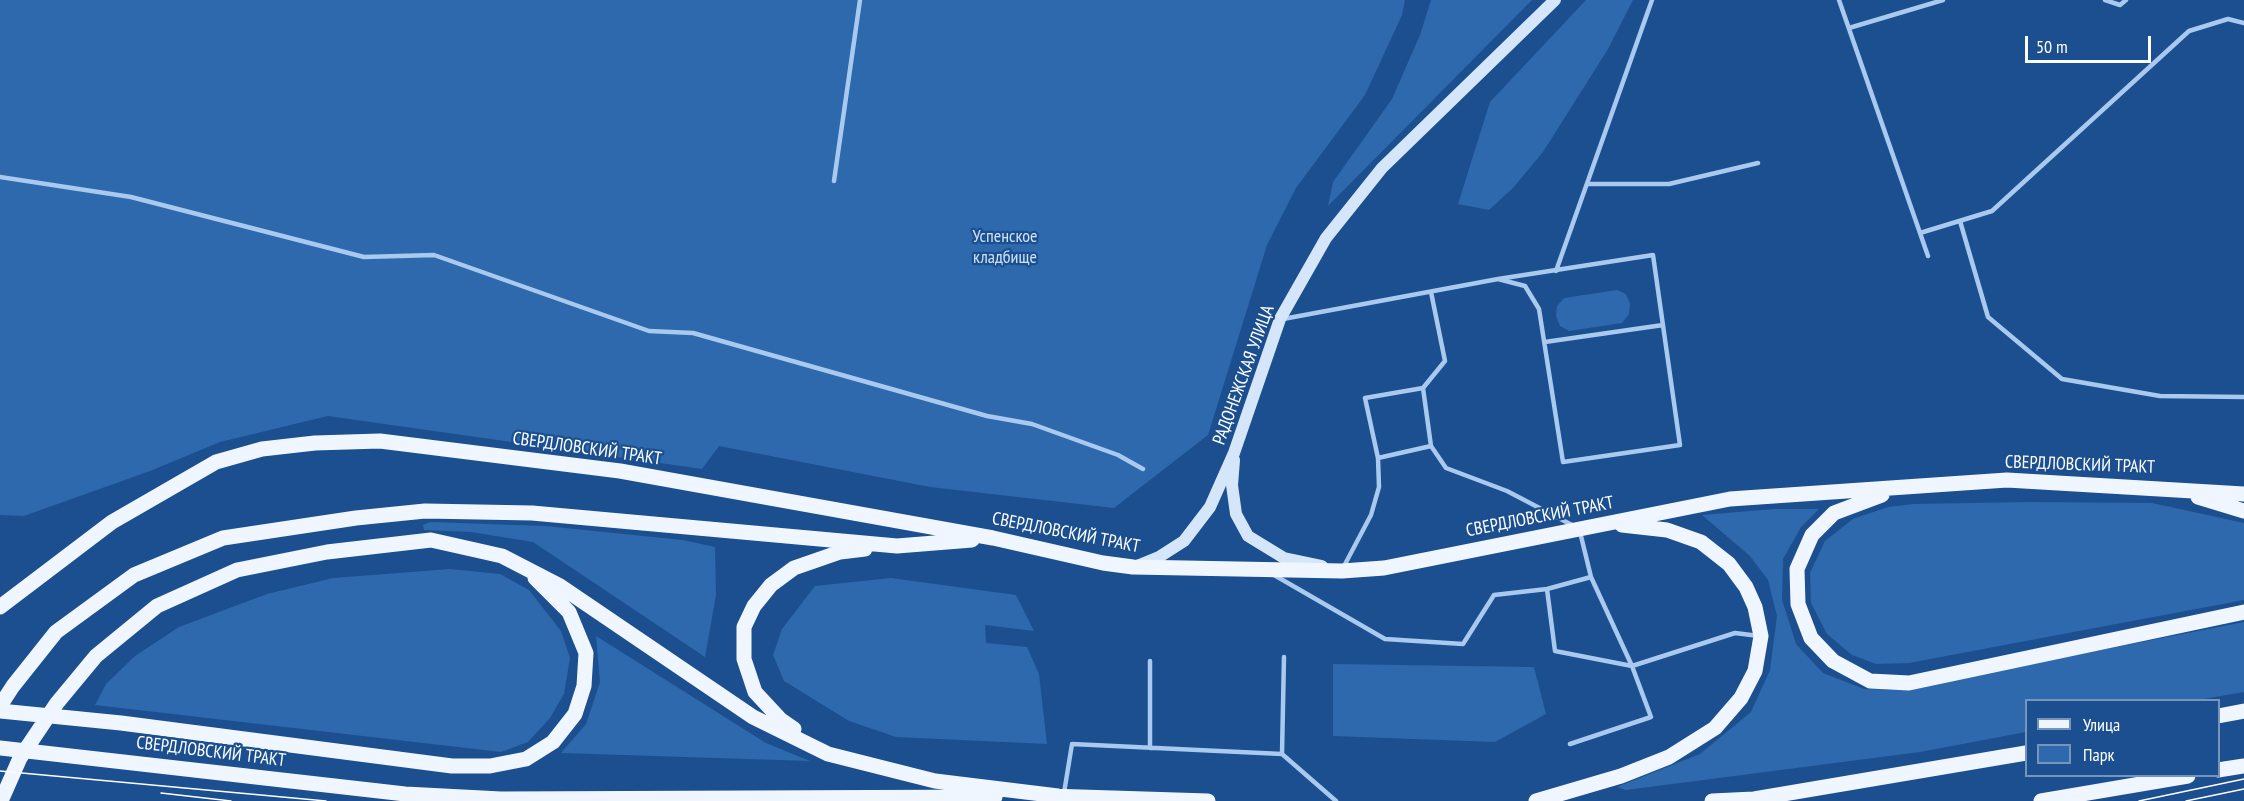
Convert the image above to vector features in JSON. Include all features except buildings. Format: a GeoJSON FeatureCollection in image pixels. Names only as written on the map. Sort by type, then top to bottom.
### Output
{"type":"FeatureCollection","features":[{"type":"Feature","properties":{"kind":"main road","name":"СВЕРДЛОВСКИЙ ТРАКТ"},"geometry":{"type":"LineString","coordinates":[[0,607],[112,522],[216,462],[262,449],[315,443],[380,441],[620,471],[993,538],[1103,563],[1133,567],[1342,571],[1384,568],[1730,500],[2020,479],[2244,495]]}},
{"type":"Feature","properties":{"kind":"main road"},"geometry":{"type":"LineString","coordinates":[[1896,489],[1834,513],[1812,535],[1797,569],[1798,604],[1811,638],[1833,662],[1870,681],[1909,683],[2244,612]]}},
{"type":"Feature","properties":{"kind":"main road"},"geometry":{"type":"LineString","coordinates":[[2171,489],[2244,511]]}},
{"type":"Feature","properties":{"kind":"main road"},"geometry":{"type":"LineString","coordinates":[[0,706],[56,632],[134,575],[223,538],[356,518],[425,511],[531,513],[897,546]]}},
{"type":"Feature","properties":{"kind":"main road"},"geometry":{"type":"LineString","coordinates":[[1536,801],[1621,776],[1669,757],[1715,728],[1745,689],[1755,671],[1761,636],[1755,607],[1746,587],[1730,564],[1701,542],[1667,530],[1604,524]]}},
{"type":"Feature","properties":{"kind":"main road"},"geometry":{"type":"LineString","coordinates":[[828,754],[781,720],[756,692],[744,659],[744,627],[754,606],[771,585],[794,568],[840,552],[993,538]]}},
{"type":"Feature","properties":{"kind":"main road"},"geometry":{"type":"LineString","coordinates":[[1,801],[20,758],[57,703],[96,656],[157,606],[237,570],[327,552],[430,540],[502,556],[561,586],[753,717],[828,754],[935,781],[1060,796]]}},
{"type":"Feature","properties":{"kind":"main road","name":"СВЕРДЛОВСКИЙ ТРАКТ"},"geometry":{"type":"LineString","coordinates":[[0,711],[121,723],[452,766],[490,766],[526,759],[553,741],[575,714],[584,686],[586,653],[569,612],[538,580],[502,556]]}},
{"type":"Feature","properties":{"kind":"main road"},"geometry":{"type":"LineString","coordinates":[[2220,716],[2244,711]]}},
{"type":"Feature","properties":{"kind":"main road","name":"СВЕРДЛОВСКИЙ ТРАКТ"},"geometry":{"type":"LineString","coordinates":[[0,748],[405,794],[501,799],[1060,796],[1208,801]]}},
{"type":"Feature","properties":{"kind":"main road"},"geometry":{"type":"LineString","coordinates":[[1712,801],[1754,800],[2025,753]]}},
{"type":"Feature","properties":{"kind":"main road"},"geometry":{"type":"LineString","coordinates":[[2220,770],[2244,766]]}},
{"type":"Feature","properties":{"kind":"main road"},"geometry":{"type":"LineString","coordinates":[[2041,801],[2182,777]]}},
{"type":"Feature","properties":{"kind":"street","name":"РАДОНЕЖСКАЯ УЛИЦА"},"geometry":{"type":"LineString","coordinates":[[1133,567],[1160,557],[1184,542],[1210,507],[1234,453],[1280,319],[1326,238],[1383,168],[1555,0]]}},
{"type":"Feature","properties":{"kind":"street"},"geometry":{"type":"LineString","coordinates":[[1234,453],[1232,485],[1236,514],[1248,536],[1284,558],[1342,571]]}},
{"type":"Feature","properties":{"kind":"lane"},"geometry":{"type":"LineString","coordinates":[[834,181],[860,0]]}},
{"type":"Feature","properties":{"kind":"lane"},"geometry":{"type":"LineString","coordinates":[[1556,271],[1652,0]]}},
{"type":"Feature","properties":{"kind":"lane"},"geometry":{"type":"LineString","coordinates":[[1839,0],[1928,256]]}},
{"type":"Feature","properties":{"kind":"lane"},"geometry":{"type":"LineString","coordinates":[[1849,28],[1943,0]]}},
{"type":"Feature","properties":{"kind":"lane"},"geometry":{"type":"LineString","coordinates":[[2105,0],[2120,5],[2126,0]]}},
{"type":"Feature","properties":{"kind":"lane"},"geometry":{"type":"LineString","coordinates":[[1920,233],[1992,211],[2189,31],[2228,18],[2244,22]]}},
{"type":"Feature","properties":{"kind":"lane"},"geometry":{"type":"LineString","coordinates":[[1587,184],[1669,184],[1758,164]]}},
{"type":"Feature","properties":{"kind":"lane"},"geometry":{"type":"LineString","coordinates":[[0,177],[131,197],[364,257],[434,255],[649,331],[693,333],[987,416],[1032,424],[1118,455],[1143,470]]}},
{"type":"Feature","properties":{"kind":"lane"},"geometry":{"type":"LineString","coordinates":[[1960,220],[1988,317],[2062,379],[2160,396],[2244,397]]}},
{"type":"Feature","properties":{"kind":"lane"},"geometry":{"type":"LineString","coordinates":[[1280,319],[1498,279],[1653,255],[1680,445],[1563,462],[1539,309],[1525,286],[1498,279]]}},
{"type":"Feature","properties":{"kind":"lane"},"geometry":{"type":"LineString","coordinates":[[1342,571],[1371,515],[1379,487],[1378,458],[1365,398],[1423,388],[1445,361],[1431,292]]}},
{"type":"Feature","properties":{"kind":"lane"},"geometry":{"type":"LineString","coordinates":[[1545,342],[1663,325]]}},
{"type":"Feature","properties":{"kind":"lane"},"geometry":{"type":"LineString","coordinates":[[1423,388],[1431,446],[1446,468],[1507,491],[1579,529],[1591,577],[1632,666],[1651,717],[1569,744]]}},
{"type":"Feature","properties":{"kind":"lane"},"geometry":{"type":"LineString","coordinates":[[1378,458],[1431,446]]}},
{"type":"Feature","properties":{"kind":"lane"},"geometry":{"type":"LineString","coordinates":[[1265,570],[1385,639],[1462,644],[1494,595],[1547,589],[1591,577]]}},
{"type":"Feature","properties":{"kind":"lane"},"geometry":{"type":"LineString","coordinates":[[1547,589],[1555,651],[1632,666],[1736,633],[1761,636]]}},
{"type":"Feature","properties":{"kind":"lane"},"geometry":{"type":"LineString","coordinates":[[1282,754],[1284,657]]}},
{"type":"Feature","properties":{"kind":"lane"},"geometry":{"type":"LineString","coordinates":[[1150,661],[1150,748]]}},
{"type":"Feature","properties":{"kind":"lane"},"geometry":{"type":"LineString","coordinates":[[1060,796],[1072,744],[1282,754],[1336,801]]}},
{"type":"Feature","properties":{"kind":"green space","name":"Успенское кладбище"},"geometry":{"type":"Polygon","coordinates":[[[0,0],[1405,0],[1402,15],[1365,95],[1296,188],[1267,245],[1208,435],[1114,508],[930,487],[719,446],[702,469],[328,416],[220,442],[150,471],[24,516],[0,515],[0,0]]]}},
{"type":"Feature","properties":{"kind":"green space"},"geometry":{"type":"Polygon","coordinates":[[[1431,0],[1532,0],[1328,206],[1333,182],[1392,99],[1420,35],[1431,0]]]}},
{"type":"Feature","properties":{"kind":"green space"},"geometry":{"type":"Polygon","coordinates":[[[1586,0],[1633,0],[1608,49],[1543,152],[1513,188],[1489,210],[1458,204],[1490,102],[1586,0]]]}},
{"type":"Feature","properties":{"kind":"green space"},"geometry":{"type":"Polygon","coordinates":[[[1617,290],[1626,294],[1630,304],[1629,314],[1622,323],[1569,331],[1560,326],[1556,316],[1557,306],[1564,298],[1617,290]]]}},
{"type":"Feature","properties":{"kind":"green space"},"geometry":{"type":"Polygon","coordinates":[[[2152,503],[2244,523],[2244,600],[1909,663],[1876,664],[1852,655],[1827,634],[1811,603],[1810,573],[1825,541],[1853,519],[1888,507],[1914,504],[2152,503]]]}},
{"type":"Feature","properties":{"kind":"green space"},"geometry":{"type":"Polygon","coordinates":[[[1774,509],[1819,509],[1801,527],[1783,559],[1782,600],[1796,644],[1823,673],[1864,689],[1897,690],[2244,622],[2244,692],[2204,699],[2025,699],[2025,732],[1920,752],[1626,790],[1617,787],[1700,754],[1751,712],[1770,670],[1777,616],[1768,580],[1750,556],[1702,515],[1774,509]]]}},
{"type":"Feature","properties":{"kind":"green space"},"geometry":{"type":"Polygon","coordinates":[[[430,522],[545,526],[683,540],[715,547],[716,595],[705,657],[533,542],[471,532],[424,530],[423,525],[430,522]]]}},
{"type":"Feature","properties":{"kind":"green space"},"geometry":{"type":"Polygon","coordinates":[[[450,569],[500,574],[529,590],[561,631],[570,658],[564,694],[550,718],[528,742],[501,752],[95,705],[106,684],[135,656],[179,627],[267,594],[333,578],[450,569]]]}},
{"type":"Feature","properties":{"kind":"green space"},"geometry":{"type":"Polygon","coordinates":[[[891,578],[1016,595],[1034,631],[985,625],[986,643],[1027,647],[1039,674],[1047,744],[896,737],[849,721],[784,681],[773,655],[782,629],[815,586],[891,578]]]}},
{"type":"Feature","properties":{"kind":"green space"},"geometry":{"type":"Polygon","coordinates":[[[596,636],[766,743],[810,761],[561,753],[586,724],[600,682],[596,636]]]}},
{"type":"Feature","properties":{"kind":"green space"},"geometry":{"type":"Polygon","coordinates":[[[1333,664],[1534,667],[1546,714],[1495,742],[1333,736],[1333,664]]]}},
{"type":"Feature","properties":{"kind":"tram line"},"geometry":{"type":"LineString","coordinates":[[0,771],[326,801]]}},
{"type":"Feature","properties":{"kind":"tram line"},"geometry":{"type":"LineString","coordinates":[[2139,801],[2244,779]]}},
{"type":"Feature","properties":{"kind":"tram line"},"geometry":{"type":"LineString","coordinates":[[2186,801],[2244,789]]}},
{"type":"Feature","properties":{"kind":"tram line"},"geometry":{"type":"LineString","coordinates":[[161,793],[231,801]]}}]}
